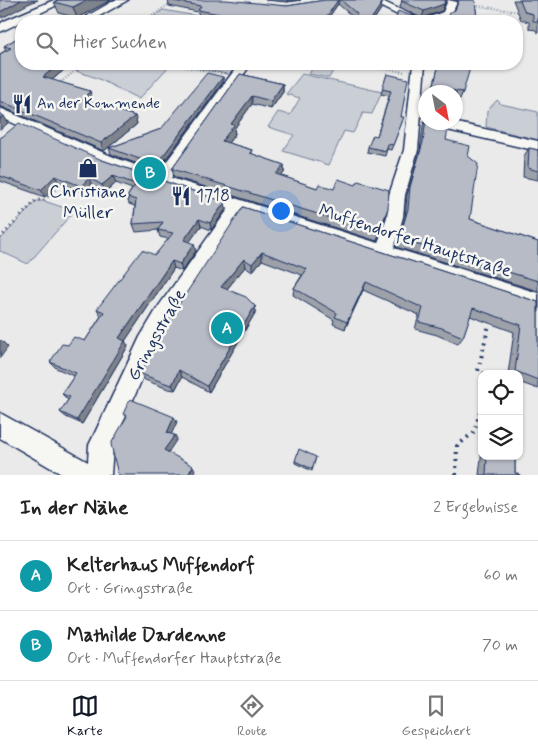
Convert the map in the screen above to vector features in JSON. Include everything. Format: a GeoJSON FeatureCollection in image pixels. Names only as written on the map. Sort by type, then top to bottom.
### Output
{"type":"FeatureCollection","features":[{"type":"Feature","properties":{"kind":"street"},"geometry":{"type":"LineString","coordinates":[[27,15],[63,0]]}},
{"type":"Feature","properties":{"kind":"street"},"geometry":{"type":"LineString","coordinates":[[94,15],[123,0]]}},
{"type":"Feature","properties":{"kind":"street"},"geometry":{"type":"LineString","coordinates":[[372,0],[405,15]]}},
{"type":"Feature","properties":{"kind":"street"},"geometry":{"type":"LineString","coordinates":[[444,15],[447,14],[452,2]]}},
{"type":"Feature","properties":{"kind":"street"},"geometry":{"type":"LineString","coordinates":[[0,29],[15,20]]}},
{"type":"Feature","properties":{"kind":"street"},"geometry":{"type":"LineString","coordinates":[[161,180],[240,70]]}},
{"type":"Feature","properties":{"kind":"street"},"geometry":{"type":"LineString","coordinates":[[419,70],[419,85]]}},
{"type":"Feature","properties":{"kind":"street","name":"Muffendorfer Hauptstraße"},"geometry":{"type":"LineString","coordinates":[[0,112],[111,162],[161,180],[538,302]]}},
{"type":"Feature","properties":{"kind":"street"},"geometry":{"type":"LineString","coordinates":[[7,134],[21,122]]}},
{"type":"Feature","properties":{"kind":"street"},"geometry":{"type":"LineString","coordinates":[[384,251],[395,217],[397,195],[418,127]]}},
{"type":"Feature","properties":{"kind":"street"},"geometry":{"type":"LineString","coordinates":[[463,129],[538,146]]}},
{"type":"Feature","properties":{"kind":"street","name":"Gringsstraße"},"geometry":{"type":"LineString","coordinates":[[99,475],[101,445],[147,344],[165,313],[239,206]]}},
{"type":"Feature","properties":{"kind":"street"},"geometry":{"type":"LineString","coordinates":[[0,425],[87,475]]}},
{"type":"Feature","properties":{"kind":"path"},"geometry":{"type":"LineString","coordinates":[[154,15],[176,0]]}},
{"type":"Feature","properties":{"kind":"path"},"geometry":{"type":"LineString","coordinates":[[452,2],[528,14]]}},
{"type":"Feature","properties":{"kind":"path"},"geometry":{"type":"LineString","coordinates":[[52,90],[77,70]]}},
{"type":"Feature","properties":{"kind":"path"},"geometry":{"type":"LineString","coordinates":[[200,70],[235,77]]}},
{"type":"Feature","properties":{"kind":"path"},"geometry":{"type":"LineString","coordinates":[[0,238],[36,200],[44,200],[64,179]]}},
{"type":"Feature","properties":{"kind":"path"},"geometry":{"type":"LineString","coordinates":[[478,370],[497,288]]}},
{"type":"Feature","properties":{"kind":"path"},"geometry":{"type":"LineString","coordinates":[[456,475],[457,446],[474,432],[479,415]]}},
{"type":"Feature","properties":{"kind":"shaded area"},"geometry":{"type":"Polygon","coordinates":[[[163,10],[192,15],[156,15],[163,10]]]}},
{"type":"Feature","properties":{"kind":"shaded area"},"geometry":{"type":"Polygon","coordinates":[[[165,70],[139,99],[97,78],[76,71],[165,70]]]}},
{"type":"Feature","properties":{"kind":"shaded area"},"geometry":{"type":"Polygon","coordinates":[[[207,70],[235,70],[232,75],[207,70]]]}},
{"type":"Feature","properties":{"kind":"shaded area"},"geometry":{"type":"Polygon","coordinates":[[[311,70],[334,70],[329,78],[309,74],[311,70]]]}},
{"type":"Feature","properties":{"kind":"shaded area"},"geometry":{"type":"Polygon","coordinates":[[[302,74],[382,92],[372,114],[363,113],[353,133],[344,131],[329,165],[283,151],[294,135],[268,127],[278,112],[290,115],[300,98],[286,94],[302,74]]]}},
{"type":"Feature","properties":{"kind":"shaded area"},"geometry":{"type":"Polygon","coordinates":[[[497,100],[501,104],[538,112],[538,140],[486,127],[487,111],[497,100]]]}},
{"type":"Feature","properties":{"kind":"shaded area"},"geometry":{"type":"Polygon","coordinates":[[[36,201],[44,201],[74,211],[28,264],[0,251],[0,240],[36,201]]]}},
{"type":"Feature","properties":{"kind":"building"},"geometry":{"type":"Polygon","coordinates":[[[0,0],[21,0],[0,12],[0,0]]]}},
{"type":"Feature","properties":{"kind":"building"},"geometry":{"type":"Polygon","coordinates":[[[58,0],[87,0],[73,7],[54,2],[58,0]]]}},
{"type":"Feature","properties":{"kind":"building"},"geometry":{"type":"Polygon","coordinates":[[[168,0],[226,0],[287,6],[325,0],[338,0],[328,15],[224,15],[198,10],[201,6],[168,0]]]}},
{"type":"Feature","properties":{"kind":"building"},"geometry":{"type":"Polygon","coordinates":[[[341,0],[377,0],[382,3],[374,15],[357,14],[341,0]]]}},
{"type":"Feature","properties":{"kind":"building"},"geometry":{"type":"Polygon","coordinates":[[[402,0],[445,0],[444,4],[424,11],[402,0]]]}},
{"type":"Feature","properties":{"kind":"building"},"geometry":{"type":"Polygon","coordinates":[[[459,0],[475,0],[477,15],[448,15],[455,10],[459,0]]]}},
{"type":"Feature","properties":{"kind":"building"},"geometry":{"type":"Polygon","coordinates":[[[520,0],[538,0],[538,21],[533,21],[533,14],[525,12],[520,0]]]}},
{"type":"Feature","properties":{"kind":"building"},"geometry":{"type":"Polygon","coordinates":[[[398,11],[408,15],[397,15],[398,11]]]}},
{"type":"Feature","properties":{"kind":"building"},"geometry":{"type":"Polygon","coordinates":[[[15,39],[15,70],[52,70],[43,77],[90,91],[82,100],[135,116],[101,143],[0,101],[0,54],[11,48],[4,46],[15,39]]]}},
{"type":"Feature","properties":{"kind":"building"},"geometry":{"type":"Polygon","coordinates":[[[438,70],[469,70],[463,92],[463,85],[434,85],[438,70]]]}},
{"type":"Feature","properties":{"kind":"building"},"geometry":{"type":"Polygon","coordinates":[[[207,73],[223,77],[156,165],[109,148],[161,129],[207,73]]]}},
{"type":"Feature","properties":{"kind":"building"},"geometry":{"type":"Polygon","coordinates":[[[240,74],[283,84],[271,101],[252,96],[231,124],[234,125],[222,141],[252,150],[250,153],[284,165],[276,174],[317,188],[319,184],[334,189],[338,179],[356,185],[358,181],[389,190],[388,208],[379,233],[172,169],[240,74]]]}},
{"type":"Feature","properties":{"kind":"building"},"geometry":{"type":"Polygon","coordinates":[[[387,74],[408,79],[401,117],[404,117],[393,145],[388,144],[386,151],[368,147],[373,135],[377,136],[391,91],[382,89],[387,74]]]}},
{"type":"Feature","properties":{"kind":"building"},"geometry":{"type":"Polygon","coordinates":[[[19,123],[102,160],[225,202],[210,223],[199,219],[184,240],[194,244],[180,264],[172,261],[119,338],[125,341],[77,420],[60,412],[70,397],[62,394],[76,373],[50,362],[62,344],[68,345],[74,337],[85,341],[104,312],[97,309],[142,250],[155,255],[173,233],[158,230],[163,222],[133,224],[136,200],[127,197],[136,184],[113,176],[102,185],[89,178],[81,186],[55,176],[41,190],[0,176],[0,137],[19,123]]]}},
{"type":"Feature","properties":{"kind":"building"},"geometry":{"type":"Polygon","coordinates":[[[425,130],[448,130],[446,140],[470,146],[468,156],[478,164],[470,219],[538,242],[538,281],[399,239],[408,209],[410,187],[425,130]]]}},
{"type":"Feature","properties":{"kind":"building"},"geometry":{"type":"Polygon","coordinates":[[[529,148],[538,150],[538,171],[528,168],[529,148]]]}},
{"type":"Feature","properties":{"kind":"building"},"geometry":{"type":"Polygon","coordinates":[[[243,207],[538,302],[538,380],[523,374],[523,370],[515,370],[521,325],[473,308],[463,337],[442,328],[419,322],[423,308],[366,282],[347,322],[335,317],[337,313],[294,288],[307,269],[262,252],[252,264],[244,259],[221,287],[246,297],[255,306],[207,386],[179,370],[172,385],[141,374],[154,342],[243,207]]]}},
{"type":"Feature","properties":{"kind":"building"},"geometry":{"type":"Polygon","coordinates":[[[130,399],[174,417],[167,433],[175,435],[164,450],[193,466],[188,475],[118,475],[111,444],[127,416],[123,414],[130,399]]]}},
{"type":"Feature","properties":{"kind":"building"},"geometry":{"type":"Polygon","coordinates":[[[299,449],[316,457],[312,469],[295,461],[299,449]]]}},
{"type":"Feature","properties":{"kind":"building"},"geometry":{"type":"Polygon","coordinates":[[[487,460],[515,460],[515,473],[521,475],[486,475],[487,460]]]}},
{"type":"Feature","properties":{"kind":"place","name":"An der Kommende"},"geometry":{"type":"Point","coordinates":[22,104]}},
{"type":"Feature","properties":{"kind":"place","name":"Christiane Müller"},"geometry":{"type":"Point","coordinates":[88,168]}},
{"type":"Feature","properties":{"kind":"place","name":"Mathilde Dardenne"},"geometry":{"type":"Point","coordinates":[150,173]}},
{"type":"Feature","properties":{"kind":"place","name":"1718"},"geometry":{"type":"Point","coordinates":[181,196]}},
{"type":"Feature","properties":{"kind":"place","name":"Kelterhaus Muffendorf"},"geometry":{"type":"Point","coordinates":[227,328]}}]}
